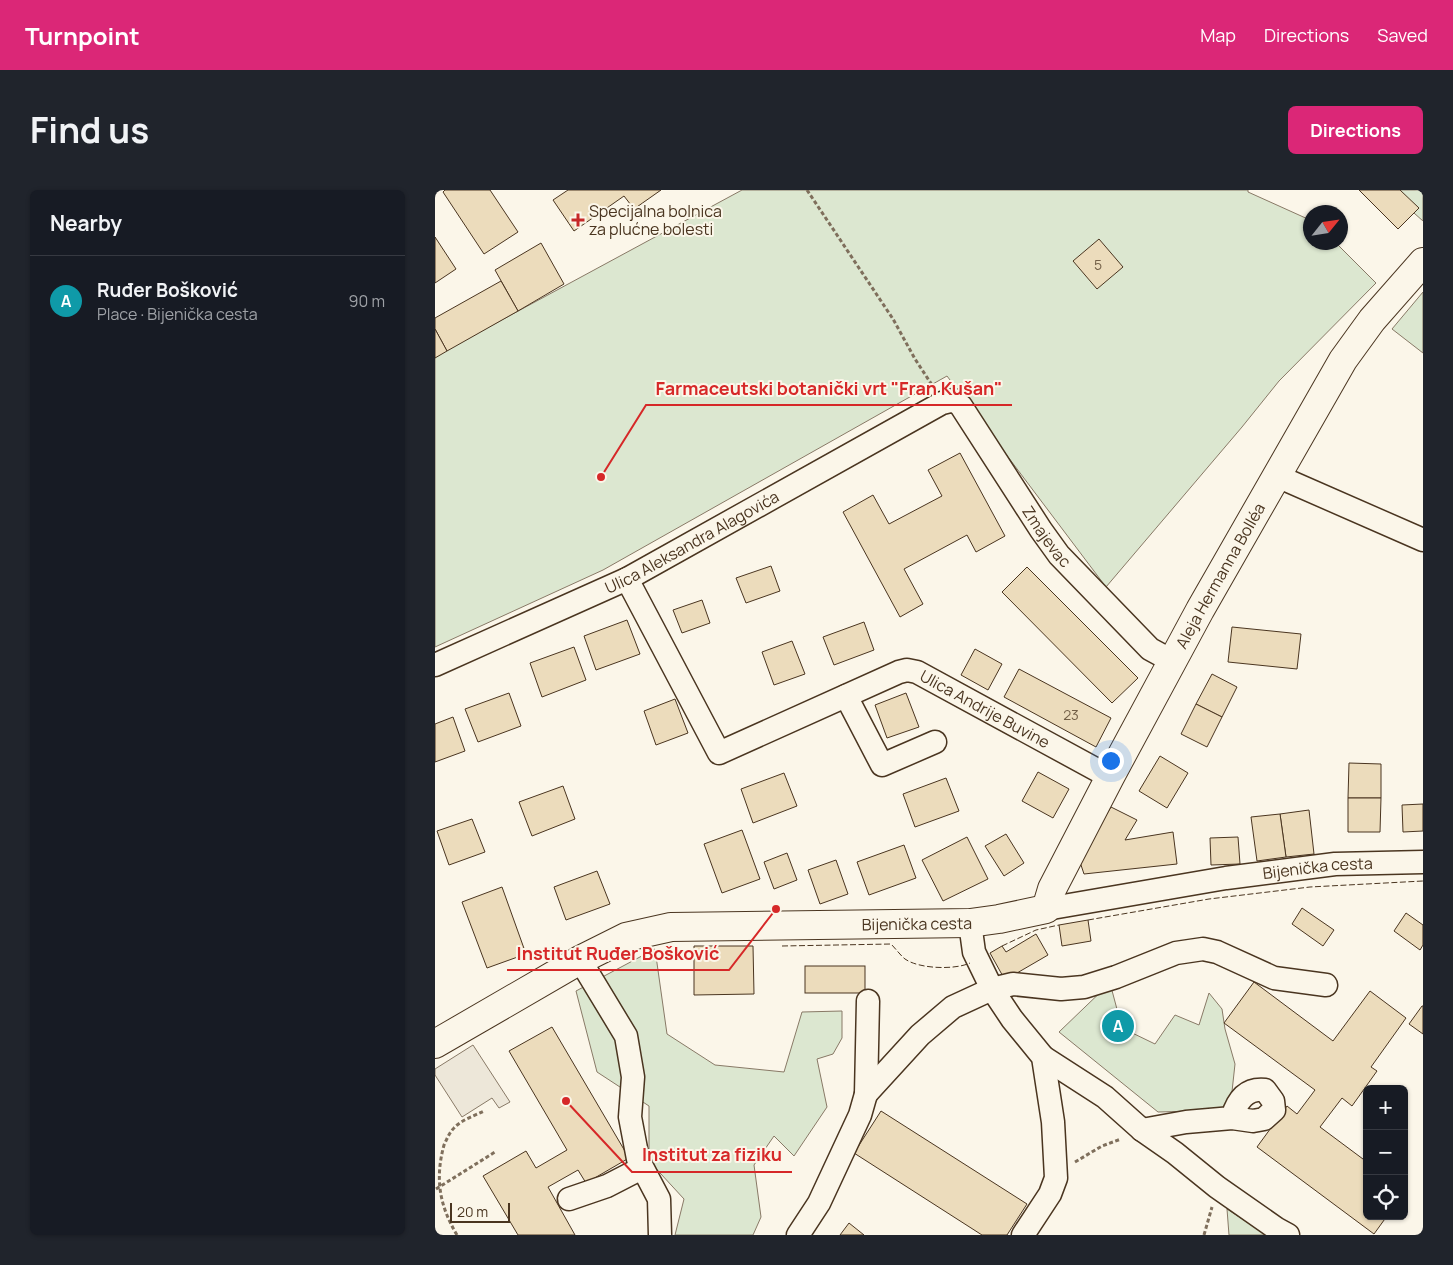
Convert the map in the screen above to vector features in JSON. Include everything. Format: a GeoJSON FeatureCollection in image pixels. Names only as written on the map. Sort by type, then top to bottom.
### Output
{"type":"FeatureCollection","features":[{"type":"Feature","properties":{"kind":"main road","name":"Aleja Hermanna Bolléa"},"geometry":{"type":"LineString","coordinates":[[1046,909],[1052,889],[1172,661],[1343,360],[1372,320],[1423,262]]}},
{"type":"Feature","properties":{"kind":"main road","name":"Bijenička cesta"},"geometry":{"type":"LineString","coordinates":[[435,1044],[580,960],[626,938],[671,927],[970,923],[1046,909]]}},
{"type":"Feature","properties":{"kind":"street","name":"Ulica Aleksandra Alagovića"},"geometry":{"type":"LineString","coordinates":[[435,665],[627,579],[939,398]]}},
{"type":"Feature","properties":{"kind":"street","name":"Zmajevac"},"geometry":{"type":"LineString","coordinates":[[939,398],[954,400],[961,406],[1041,530],[1059,554],[1150,649],[1172,661]]}},
{"type":"Feature","properties":{"kind":"street"},"geometry":{"type":"LineString","coordinates":[[1277,476],[1423,540]]}},
{"type":"Feature","properties":{"kind":"street","name":"Ulica Andrije Buvine"},"geometry":{"type":"LineString","coordinates":[[627,579],[719,753],[907,670],[917,672],[1110,777]]}},
{"type":"Feature","properties":{"kind":"street"},"geometry":{"type":"LineString","coordinates":[[845,696],[882,765],[935,742]]}},
{"type":"Feature","properties":{"kind":"street","name":"Bijenička cesta"},"geometry":{"type":"LineString","coordinates":[[1046,909],[1226,878],[1335,864],[1423,862]]}},
{"type":"Feature","properties":{"kind":"street"},"geometry":{"type":"LineString","coordinates":[[970,923],[975,952],[993,988],[1012,1019],[1043,1057],[1105,1098],[1142,1130],[1175,1153],[1217,1187],[1288,1235]]}},
{"type":"Feature","properties":{"kind":"street"},"geometry":{"type":"LineString","coordinates":[[867,1094],[920,1035],[953,1007],[993,988],[1013,984],[1061,989],[1084,986],[1116,977],[1176,953],[1203,949],[1217,952],[1274,978],[1326,986]]}},
{"type":"Feature","properties":{"kind":"street"},"geometry":{"type":"LineString","coordinates":[[580,960],[626,1036],[633,1078],[630,1117],[638,1160],[659,1199],[660,1235]]}},
{"type":"Feature","properties":{"kind":"street"},"geometry":{"type":"LineString","coordinates":[[798,1235],[819,1203],[860,1116],[867,1094],[868,1001]]}},
{"type":"Feature","properties":{"kind":"street"},"geometry":{"type":"LineString","coordinates":[[1023,1235],[1050,1194],[1056,1178],[1053,1122],[1043,1057]]}},
{"type":"Feature","properties":{"kind":"street"},"geometry":{"type":"LineString","coordinates":[[1142,1130],[1186,1122],[1232,1118]]}},
{"type":"Feature","properties":{"kind":"street"},"geometry":{"type":"LineString","coordinates":[[569,1198],[607,1186],[642,1168]]}},
{"type":"Feature","properties":{"kind":"path"},"geometry":{"type":"LineString","coordinates":[[807,190],[893,319],[939,398]]}},
{"type":"Feature","properties":{"kind":"path"},"geometry":{"type":"LineString","coordinates":[[457,1235],[445,1213],[436,1189],[436,1170],[440,1153],[453,1129],[458,1124],[484,1111]]}},
{"type":"Feature","properties":{"kind":"path"},"geometry":{"type":"LineString","coordinates":[[1056,1178],[1076,1161],[1102,1146],[1142,1130]]}},
{"type":"Feature","properties":{"kind":"path"},"geometry":{"type":"LineString","coordinates":[[436,1189],[495,1152]]}},
{"type":"Feature","properties":{"kind":"path"},"geometry":{"type":"LineString","coordinates":[[1204,1235],[1217,1187]]}},
{"type":"Feature","properties":{"kind":"green space"},"geometry":{"type":"Polygon","coordinates":[[[742,190],[1248,190],[1248,192],[1303,217],[1303,250],[1343,250],[1376,283],[1279,381],[1106,587],[947,376],[603,570],[435,647],[435,356],[742,190]]]}},
{"type":"Feature","properties":{"kind":"green space"},"geometry":{"type":"Polygon","coordinates":[[[1388,190],[1423,190],[1423,221],[1388,190]]]}},
{"type":"Feature","properties":{"kind":"green space"},"geometry":{"type":"Polygon","coordinates":[[[1423,292],[1423,353],[1392,329],[1423,292]]]}},
{"type":"Feature","properties":{"kind":"green space"},"geometry":{"type":"Polygon","coordinates":[[[655,949],[667,1034],[715,1065],[784,1072],[802,1012],[842,1011],[842,1038],[833,1054],[817,1059],[827,1107],[794,1156],[774,1136],[754,1165],[761,1217],[753,1235],[675,1235],[684,1199],[649,1161],[649,1106],[597,1072],[576,991],[655,949]]]}},
{"type":"Feature","properties":{"kind":"green space"},"geometry":{"type":"Polygon","coordinates":[[[1110,983],[1122,1028],[1155,1044],[1175,1015],[1199,1025],[1209,993],[1222,1009],[1225,1029],[1235,1064],[1230,1110],[1158,1112],[1059,1032],[1110,983]]]}},
{"type":"Feature","properties":{"kind":"green space"},"geometry":{"type":"Polygon","coordinates":[[[1227,1209],[1267,1235],[1229,1235],[1227,1209]]]}},
{"type":"Feature","properties":{"kind":"shaded area"},"geometry":{"type":"Polygon","coordinates":[[[473,1045],[510,1102],[499,1108],[492,1098],[462,1117],[435,1075],[435,1069],[473,1045]]]}},
{"type":"Feature","properties":{"kind":"building"},"geometry":{"type":"Polygon","coordinates":[[[445,190],[490,190],[518,232],[484,254],[443,192],[445,190]]]}},
{"type":"Feature","properties":{"kind":"building","name":"Specijalna bolnica za plućne bolesti"},"geometry":{"type":"Polygon","coordinates":[[[568,190],[661,190],[634,209],[624,196],[574,231],[553,200],[568,190]]]}},
{"type":"Feature","properties":{"kind":"building"},"geometry":{"type":"Polygon","coordinates":[[[1359,190],[1400,190],[1419,208],[1398,229],[1359,190]]]}},
{"type":"Feature","properties":{"kind":"building"},"geometry":{"type":"Polygon","coordinates":[[[435,237],[456,269],[435,283],[435,237]]]}},
{"type":"Feature","properties":{"kind":"building"},"geometry":{"type":"Polygon","coordinates":[[[1099,239],[1123,267],[1097,289],[1073,261],[1099,239]]]}},
{"type":"Feature","properties":{"kind":"building"},"geometry":{"type":"Polygon","coordinates":[[[541,243],[564,284],[518,311],[495,270],[541,243]]]}},
{"type":"Feature","properties":{"kind":"building"},"geometry":{"type":"Polygon","coordinates":[[[501,281],[518,311],[447,351],[435,329],[435,318],[501,281]]]}},
{"type":"Feature","properties":{"kind":"building"},"geometry":{"type":"Polygon","coordinates":[[[435,329],[447,351],[435,358],[435,329]]]}},
{"type":"Feature","properties":{"kind":"building"},"geometry":{"type":"Polygon","coordinates":[[[960,453],[1005,536],[976,552],[967,535],[904,569],[923,604],[900,617],[843,512],[873,495],[889,524],[942,496],[928,470],[960,453]]]}},
{"type":"Feature","properties":{"kind":"building"},"geometry":{"type":"Polygon","coordinates":[[[771,566],[780,591],[746,603],[736,578],[771,566]]]}},
{"type":"Feature","properties":{"kind":"building"},"geometry":{"type":"Polygon","coordinates":[[[1027,567],[1138,678],[1112,703],[1002,592],[1027,567]]]}},
{"type":"Feature","properties":{"kind":"building"},"geometry":{"type":"Polygon","coordinates":[[[702,600],[710,623],[682,633],[673,610],[702,600]]]}},
{"type":"Feature","properties":{"kind":"building"},"geometry":{"type":"Polygon","coordinates":[[[627,620],[640,654],[596,670],[584,636],[627,620]]]}},
{"type":"Feature","properties":{"kind":"building"},"geometry":{"type":"Polygon","coordinates":[[[864,622],[874,650],[834,665],[823,637],[864,622]]]}},
{"type":"Feature","properties":{"kind":"building"},"geometry":{"type":"Polygon","coordinates":[[[1232,627],[1301,634],[1297,669],[1228,662],[1232,627]]]}},
{"type":"Feature","properties":{"kind":"building"},"geometry":{"type":"Polygon","coordinates":[[[792,641],[805,674],[774,685],[762,652],[792,641]]]}},
{"type":"Feature","properties":{"kind":"building"},"geometry":{"type":"Polygon","coordinates":[[[574,647],[586,680],[542,697],[530,663],[574,647]]]}},
{"type":"Feature","properties":{"kind":"building"},"geometry":{"type":"Polygon","coordinates":[[[975,649],[1002,664],[988,690],[961,675],[975,649]]]}},
{"type":"Feature","properties":{"kind":"building"},"geometry":{"type":"Polygon","coordinates":[[[1019,669],[1111,718],[1096,747],[1004,697],[1019,669]]]}},
{"type":"Feature","properties":{"kind":"building"},"geometry":{"type":"Polygon","coordinates":[[[1212,674],[1237,687],[1222,717],[1196,704],[1212,674]]]}},
{"type":"Feature","properties":{"kind":"building"},"geometry":{"type":"Polygon","coordinates":[[[509,693],[521,726],[478,742],[465,709],[509,693]]]}},
{"type":"Feature","properties":{"kind":"building"},"geometry":{"type":"Polygon","coordinates":[[[906,693],[919,727],[887,738],[875,705],[906,693]]]}},
{"type":"Feature","properties":{"kind":"building"},"geometry":{"type":"Polygon","coordinates":[[[675,699],[688,733],[656,745],[644,711],[675,699]]]}},
{"type":"Feature","properties":{"kind":"building"},"geometry":{"type":"Polygon","coordinates":[[[1196,704],[1222,717],[1207,747],[1181,734],[1196,704]]]}},
{"type":"Feature","properties":{"kind":"building"},"geometry":{"type":"Polygon","coordinates":[[[453,717],[465,751],[435,762],[435,724],[453,717]]]}},
{"type":"Feature","properties":{"kind":"building"},"geometry":{"type":"Polygon","coordinates":[[[1160,756],[1188,773],[1167,808],[1139,791],[1160,756]]]}},
{"type":"Feature","properties":{"kind":"building"},"geometry":{"type":"Polygon","coordinates":[[[1349,763],[1381,764],[1381,798],[1348,798],[1349,763]]]}},
{"type":"Feature","properties":{"kind":"building"},"geometry":{"type":"Polygon","coordinates":[[[1038,772],[1069,789],[1053,818],[1022,801],[1038,772]]]}},
{"type":"Feature","properties":{"kind":"building"},"geometry":{"type":"Polygon","coordinates":[[[784,773],[797,806],[753,823],[741,789],[784,773]]]}},
{"type":"Feature","properties":{"kind":"building"},"geometry":{"type":"Polygon","coordinates":[[[946,778],[959,811],[915,827],[903,794],[946,778]]]}},
{"type":"Feature","properties":{"kind":"building"},"geometry":{"type":"Polygon","coordinates":[[[563,786],[575,819],[532,836],[519,802],[563,786]]]}},
{"type":"Feature","properties":{"kind":"building"},"geometry":{"type":"Polygon","coordinates":[[[1348,798],[1381,798],[1380,832],[1348,832],[1348,798]]]}},
{"type":"Feature","properties":{"kind":"building"},"geometry":{"type":"Polygon","coordinates":[[[1423,804],[1423,831],[1403,832],[1402,805],[1423,804]]]}},
{"type":"Feature","properties":{"kind":"building"},"geometry":{"type":"Polygon","coordinates":[[[1111,807],[1137,820],[1125,840],[1173,832],[1177,864],[1084,874],[1079,859],[1111,807]]]}},
{"type":"Feature","properties":{"kind":"building"},"geometry":{"type":"Polygon","coordinates":[[[1309,810],[1314,854],[1286,857],[1280,814],[1309,810]]]}},
{"type":"Feature","properties":{"kind":"building"},"geometry":{"type":"Polygon","coordinates":[[[1280,814],[1286,857],[1257,861],[1251,817],[1280,814]]]}},
{"type":"Feature","properties":{"kind":"building"},"geometry":{"type":"Polygon","coordinates":[[[472,819],[485,852],[449,865],[437,831],[472,819]]]}},
{"type":"Feature","properties":{"kind":"building"},"geometry":{"type":"Polygon","coordinates":[[[742,830],[760,879],[722,893],[704,844],[742,830]]]}},
{"type":"Feature","properties":{"kind":"building"},"geometry":{"type":"Polygon","coordinates":[[[1006,834],[1024,863],[1004,876],[985,846],[1006,834]]]}},
{"type":"Feature","properties":{"kind":"building"},"geometry":{"type":"Polygon","coordinates":[[[967,837],[988,879],[943,901],[922,860],[967,837]]]}},
{"type":"Feature","properties":{"kind":"building"},"geometry":{"type":"Polygon","coordinates":[[[1238,837],[1240,864],[1211,865],[1210,838],[1238,837]]]}},
{"type":"Feature","properties":{"kind":"building"},"geometry":{"type":"Polygon","coordinates":[[[904,845],[916,878],[869,895],[857,862],[904,845]]]}},
{"type":"Feature","properties":{"kind":"building"},"geometry":{"type":"Polygon","coordinates":[[[787,853],[797,880],[774,889],[764,862],[787,853]]]}},
{"type":"Feature","properties":{"kind":"building"},"geometry":{"type":"Polygon","coordinates":[[[836,860],[848,894],[820,904],[808,870],[836,860]]]}},
{"type":"Feature","properties":{"kind":"building"},"geometry":{"type":"Polygon","coordinates":[[[597,871],[610,904],[566,920],[554,887],[597,871]]]}},
{"type":"Feature","properties":{"kind":"building"},"geometry":{"type":"Polygon","coordinates":[[[502,887],[526,954],[487,968],[462,902],[502,887]]]}},
{"type":"Feature","properties":{"kind":"building"},"geometry":{"type":"Polygon","coordinates":[[[1302,908],[1334,930],[1323,946],[1292,924],[1302,908]]]}},
{"type":"Feature","properties":{"kind":"building"},"geometry":{"type":"Polygon","coordinates":[[[1406,913],[1423,925],[1423,945],[1420,950],[1394,931],[1406,913]]]}},
{"type":"Feature","properties":{"kind":"building"},"geometry":{"type":"Polygon","coordinates":[[[1088,920],[1091,941],[1062,946],[1059,925],[1088,920]]]}},
{"type":"Feature","properties":{"kind":"building"},"geometry":{"type":"Polygon","coordinates":[[[1036,934],[1048,955],[1005,980],[990,953],[1002,946],[1006,952],[1036,934]]]}},
{"type":"Feature","properties":{"kind":"building"},"geometry":{"type":"Polygon","coordinates":[[[694,946],[753,946],[754,994],[694,995],[694,946]]]}},
{"type":"Feature","properties":{"kind":"building"},"geometry":{"type":"Polygon","coordinates":[[[805,966],[865,966],[865,993],[805,993],[805,966]]]}},
{"type":"Feature","properties":{"kind":"building"},"geometry":{"type":"Polygon","coordinates":[[[1254,982],[1333,1041],[1370,991],[1406,1018],[1371,1067],[1377,1071],[1367,1085],[1363,1085],[1363,1091],[1352,1106],[1342,1098],[1320,1127],[1363,1159],[1363,1220],[1384,1220],[1374,1234],[1257,1147],[1287,1106],[1297,1114],[1315,1090],[1224,1023],[1254,982]]]}},
{"type":"Feature","properties":{"kind":"building"},"geometry":{"type":"Polygon","coordinates":[[[1423,1006],[1423,1034],[1409,1024],[1423,1006]]]}},
{"type":"Feature","properties":{"kind":"building"},"geometry":{"type":"Polygon","coordinates":[[[552,1027],[629,1158],[586,1183],[578,1170],[548,1187],[575,1235],[518,1235],[483,1176],[526,1151],[536,1168],[567,1150],[509,1051],[552,1027]]]}},
{"type":"Feature","properties":{"kind":"building"},"geometry":{"type":"Polygon","coordinates":[[[881,1111],[1027,1204],[1007,1235],[982,1235],[854,1153],[881,1111]]]}},
{"type":"Feature","properties":{"kind":"building"},"geometry":{"type":"Polygon","coordinates":[[[849,1223],[864,1235],[840,1235],[849,1223]]]}},
{"type":"Feature","properties":{"kind":"fence"},"geometry":{"type":"LineString","coordinates":[[1088,920],[1209,899],[1310,887],[1423,881]]}},
{"type":"Feature","properties":{"kind":"fence"},"geometry":{"type":"LineString","coordinates":[[1002,946],[1036,930],[1059,925]]}},
{"type":"Feature","properties":{"kind":"fence"},"geometry":{"type":"LineString","coordinates":[[782,946],[891,944],[905,959],[919,965],[955,967],[970,963]]}},
{"type":"Feature","properties":{"kind":"place","name":"Specijalna bolnica za plućne bolesti"},"geometry":{"type":"Point","coordinates":[578,220]}},
{"type":"Feature","properties":{"kind":"place","name":"Farmaceutski botanički vrt \"Fran Kušan\""},"geometry":{"type":"Point","coordinates":[601,477]}},
{"type":"Feature","properties":{"kind":"place","name":"Institut Ruđer Bošković"},"geometry":{"type":"Point","coordinates":[776,909]}},
{"type":"Feature","properties":{"kind":"place","name":"Ruđer Bošković"},"geometry":{"type":"Point","coordinates":[1118,1026]}},
{"type":"Feature","properties":{"kind":"place","name":"Institut za fiziku"},"geometry":{"type":"Point","coordinates":[566,1101]}}]}
